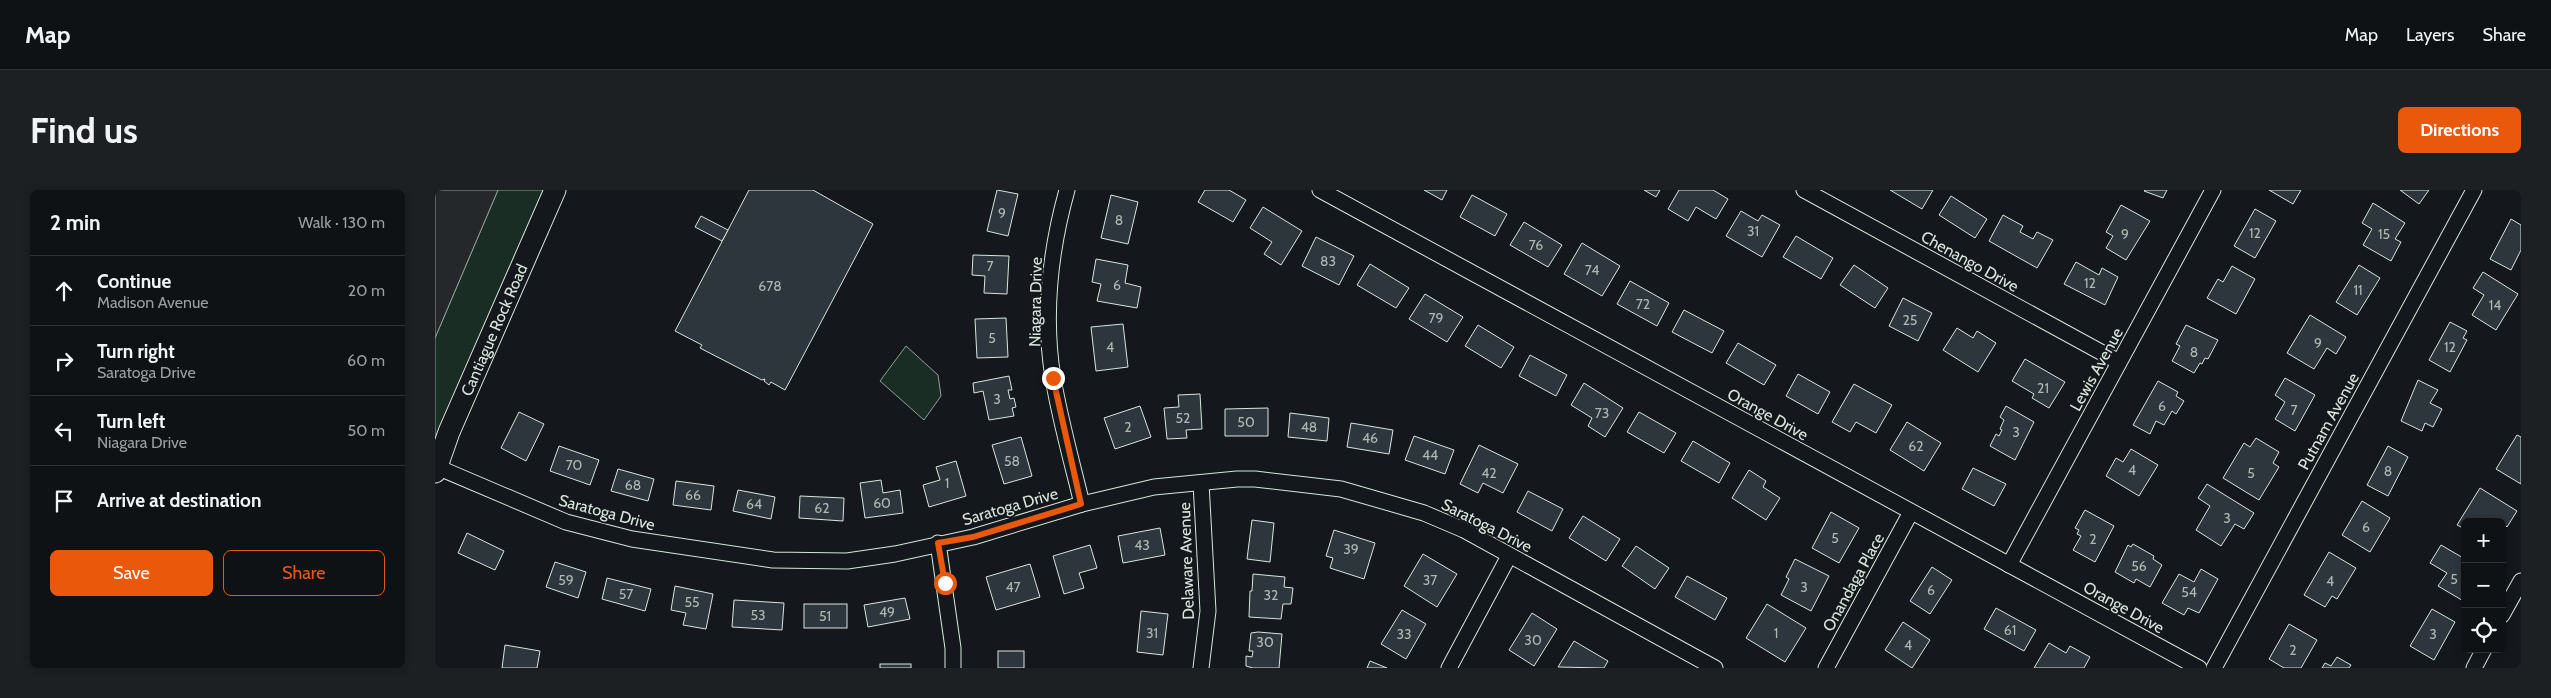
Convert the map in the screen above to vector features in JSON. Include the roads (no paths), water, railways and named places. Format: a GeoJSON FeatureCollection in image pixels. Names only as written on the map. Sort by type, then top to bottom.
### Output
{"type":"FeatureCollection","features":[{"type":"Feature","properties":{"kind":"main road","name":"Cantiague Rock Road"},"geometry":{"type":"LineString","coordinates":[[436,469],[449,432],[555,190]]}},
{"type":"Feature","properties":{"kind":"street","name":"Niagara Drive"},"geometry":{"type":"LineString","coordinates":[[1067,190],[1057,225],[1050,272],[1049,331],[1053,378],[1081,504]]}},
{"type":"Feature","properties":{"kind":"street","name":"Orange Drive"},"geometry":{"type":"LineString","coordinates":[[1320,190],[2199,668]]}},
{"type":"Feature","properties":{"kind":"street","name":"Chenango Drive"},"geometry":{"type":"LineString","coordinates":[[1804,190],[2119,362]]}},
{"type":"Feature","properties":{"kind":"street","name":"Lewis Avenue"},"geometry":{"type":"LineString","coordinates":[[2009,565],[2213,190]]}},
{"type":"Feature","properties":{"kind":"street","name":"Putnam Avenue"},"geometry":{"type":"LineString","coordinates":[[2214,668],[2474,190]]}},
{"type":"Feature","properties":{"kind":"street","name":"Saratoga Drive"},"geometry":{"type":"LineString","coordinates":[[436,469],[566,522],[632,539],[722,554],[773,560],[847,561],[895,554],[938,543],[973,537],[1081,504],[1154,487],[1255,479],[1341,489],[1424,513],[1464,530],[1712,667]]}},
{"type":"Feature","properties":{"kind":"street","name":"Delaware Avenue"},"geometry":{"type":"LineString","coordinates":[[1201,483],[1208,611],[1201,668]]}},
{"type":"Feature","properties":{"kind":"street","name":"Onandaga Place"},"geometry":{"type":"LineString","coordinates":[[1826,668],[1911,512]]}},
{"type":"Feature","properties":{"kind":"street"},"geometry":{"type":"LineString","coordinates":[[938,543],[953,648],[953,668]]}},
{"type":"Feature","properties":{"kind":"street"},"geometry":{"type":"LineString","coordinates":[[1449,668],[1509,556]]}},
{"type":"Feature","properties":{"kind":"street"},"geometry":{"type":"LineString","coordinates":[[2506,608],[2521,581]]}},
{"type":"Feature","properties":{"kind":"street"},"geometry":{"type":"LineString","coordinates":[[2473,668],[2482,653]]}}]}
